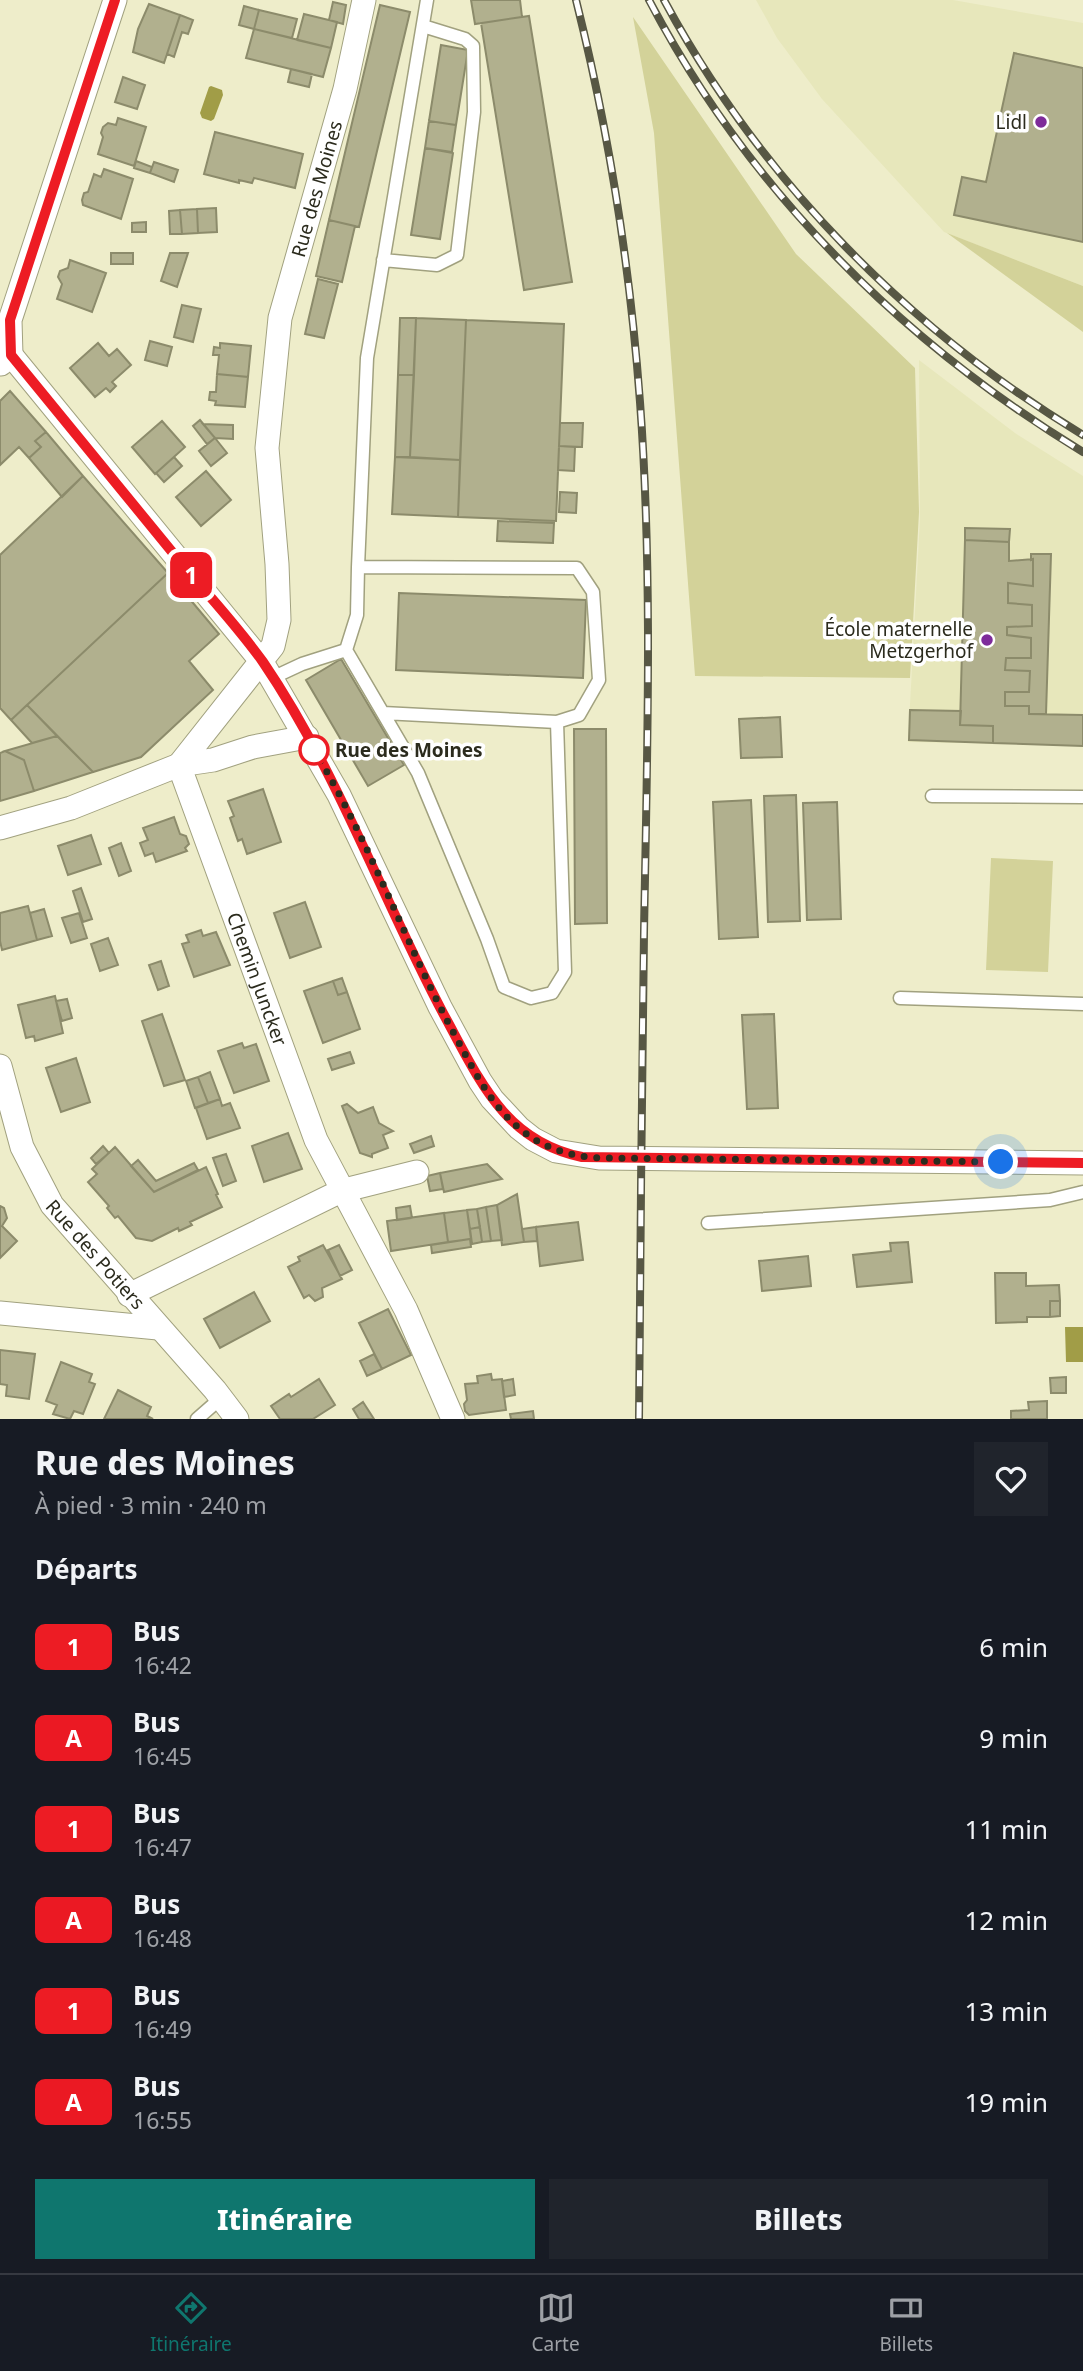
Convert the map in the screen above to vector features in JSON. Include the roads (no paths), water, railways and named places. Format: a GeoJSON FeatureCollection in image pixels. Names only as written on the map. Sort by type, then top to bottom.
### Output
{"type":"FeatureCollection","features":[{"type":"Feature","properties":{"kind":"street"},"geometry":{"type":"LineString","coordinates":[[115,0],[10,320],[6,360],[267,670],[339,795],[440,1007],[480,1081],[504,1114],[544,1145],[556,1151],[582,1157],[1083,1163]]}},
{"type":"Feature","properties":{"kind":"street","name":"Rue des Moines"},"geometry":{"type":"LineString","coordinates":[[179,765],[267,670],[273,646],[279,620],[267,448],[280,318],[345,89],[364,0]]}},
{"type":"Feature","properties":{"kind":"street","name":"Rue des Moines"},"geometry":{"type":"LineString","coordinates":[[0,828],[71,808],[179,765],[213,760],[253,747],[307,737]]}},
{"type":"Feature","properties":{"kind":"street","name":"Chemin Juncker"},"geometry":{"type":"LineString","coordinates":[[179,765],[316,1140],[406,1310],[453,1419]]}},
{"type":"Feature","properties":{"kind":"street","name":"Rue des Potiers"},"geometry":{"type":"LineString","coordinates":[[0,1066],[22,1147],[52,1205],[237,1419]]}},
{"type":"Feature","properties":{"kind":"street"},"geometry":{"type":"LineString","coordinates":[[129,1295],[341,1191],[417,1172]]}},
{"type":"Feature","properties":{"kind":"street"},"geometry":{"type":"LineString","coordinates":[[0,1313],[159,1328]]}},
{"type":"Feature","properties":{"kind":"lane"},"geometry":{"type":"LineString","coordinates":[[427,0],[367,358],[357,615],[346,650],[418,773],[504,987],[531,998],[552,993],[565,972],[557,722]]}},
{"type":"Feature","properties":{"kind":"lane"},"geometry":{"type":"LineString","coordinates":[[383,260],[437,265],[457,255],[474,112],[473,46],[465,40],[423,26]]}},
{"type":"Feature","properties":{"kind":"lane"},"geometry":{"type":"LineString","coordinates":[[358,567],[577,568],[593,592],[599,680],[579,715],[557,722],[383,713]]}},
{"type":"Feature","properties":{"kind":"lane"},"geometry":{"type":"LineString","coordinates":[[267,670],[302,664],[346,650]]}},
{"type":"Feature","properties":{"kind":"lane"},"geometry":{"type":"LineString","coordinates":[[932,796],[1083,797]]}},
{"type":"Feature","properties":{"kind":"lane"},"geometry":{"type":"LineString","coordinates":[[900,998],[1083,1004]]}},
{"type":"Feature","properties":{"kind":"lane"},"geometry":{"type":"LineString","coordinates":[[709,1223],[1050,1200],[1083,1192]]}},
{"type":"Feature","properties":{"kind":"lane"},"geometry":{"type":"LineString","coordinates":[[197,1419],[221,1398]]}},
{"type":"Feature","properties":{"kind":"railway"},"geometry":{"type":"LineString","coordinates":[[576,0],[599,99],[624,250],[636,351],[647,534],[648,667],[639,1419]]}},
{"type":"Feature","properties":{"kind":"railway"},"geometry":{"type":"LineString","coordinates":[[649,0],[689,69],[733,135],[782,197],[835,256],[953,362],[1016,409],[1083,452]]}},
{"type":"Feature","properties":{"kind":"railway"},"geometry":{"type":"LineString","coordinates":[[664,0],[703,66],[746,129],[793,189],[845,246],[900,299],[958,348],[1019,394],[1083,435]]}},
{"type":"Feature","properties":{"kind":"place","name":"Lidl"},"geometry":{"type":"Point","coordinates":[1041,122]}},
{"type":"Feature","properties":{"kind":"place","name":"École maternelle Metzgerhof"},"geometry":{"type":"Point","coordinates":[987,640]}},
{"type":"Feature","properties":{"kind":"place","name":"Rue des Moines"},"geometry":{"type":"Point","coordinates":[314,750]}}]}
